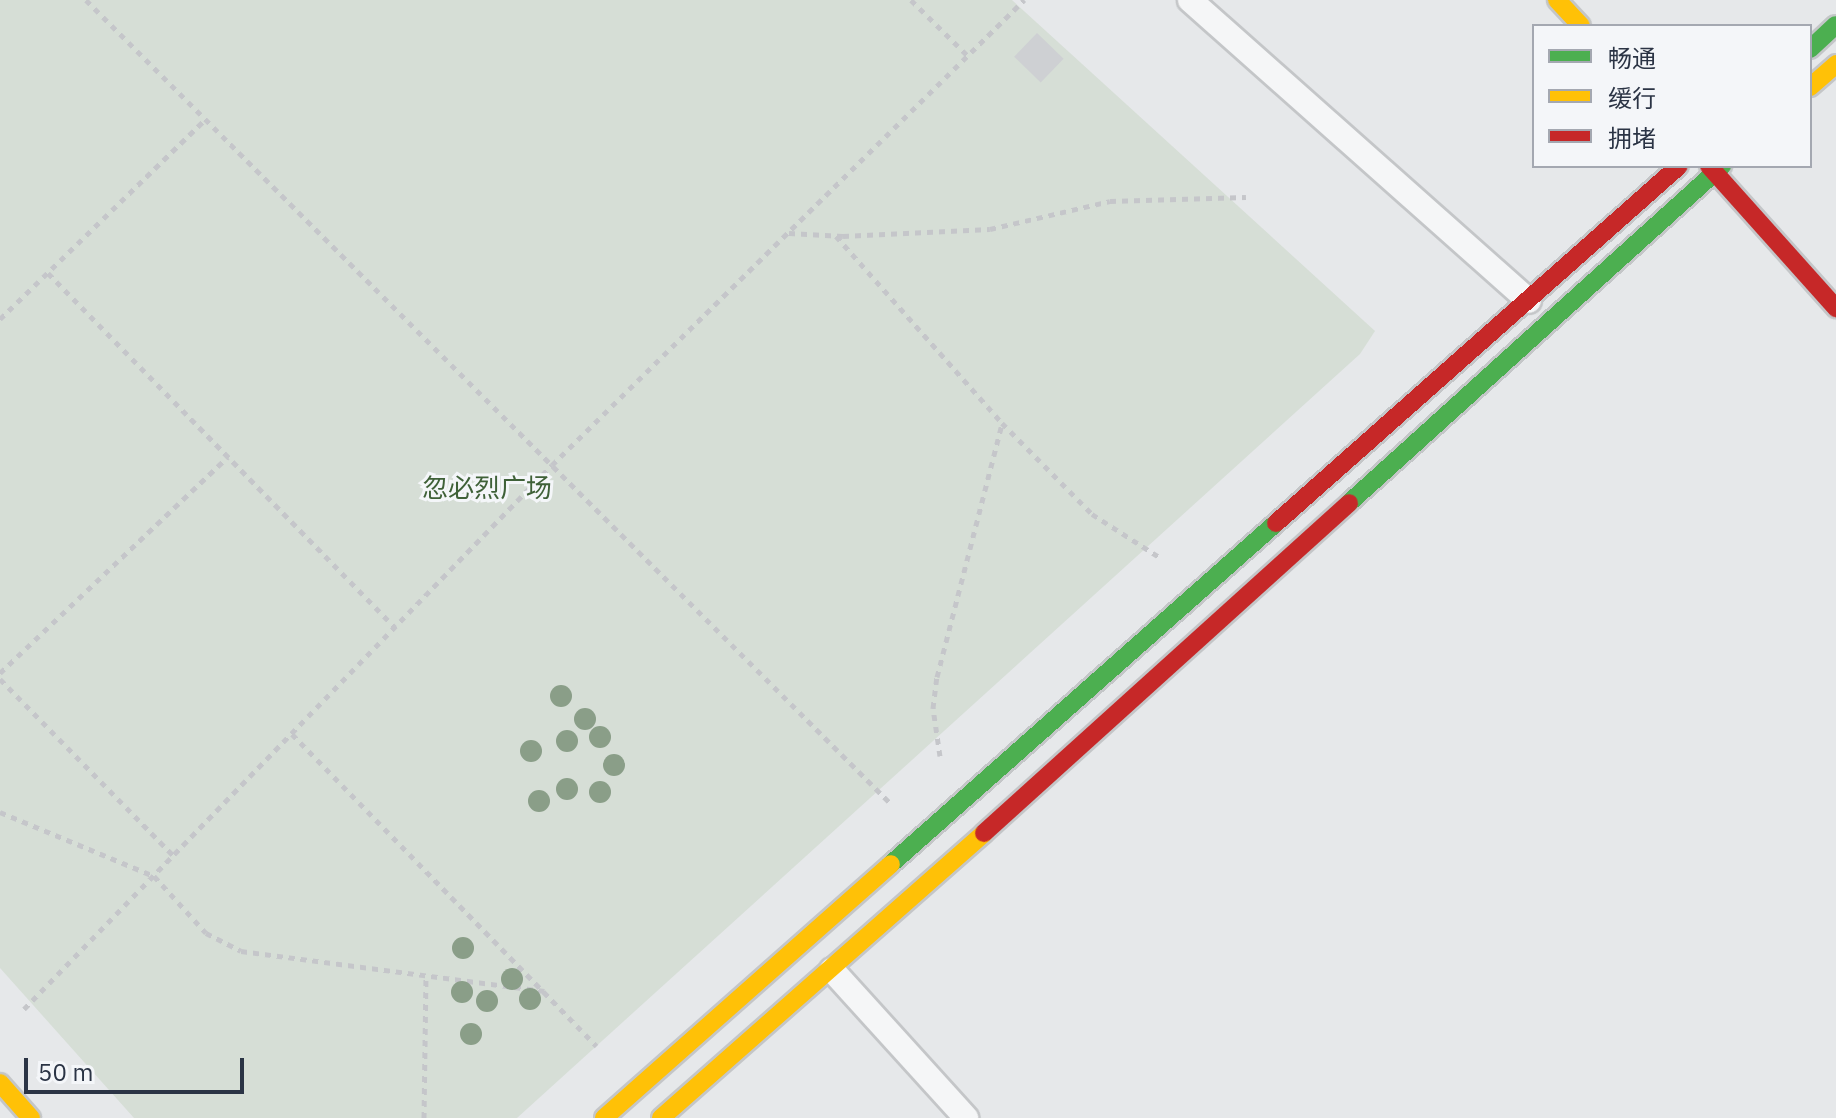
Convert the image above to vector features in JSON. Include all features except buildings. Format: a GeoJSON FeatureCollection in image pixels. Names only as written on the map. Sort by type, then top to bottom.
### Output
{"type":"FeatureCollection","features":[{"type":"Feature","properties":{"kind":"street"},"geometry":{"type":"LineString","coordinates":[[1190,0],[1529,301]]}},
{"type":"Feature","properties":{"kind":"street"},"geometry":{"type":"LineString","coordinates":[[1557,0],[1579,24]]}},
{"type":"Feature","properties":{"kind":"street"},"geometry":{"type":"LineString","coordinates":[[1812,47],[1836,25]]}},
{"type":"Feature","properties":{"kind":"street"},"geometry":{"type":"LineString","coordinates":[[1812,85],[1836,64]]}},
{"type":"Feature","properties":{"kind":"street"},"geometry":{"type":"LineString","coordinates":[[604,1118],[1677,168]]}},
{"type":"Feature","properties":{"kind":"street"},"geometry":{"type":"LineString","coordinates":[[661,1118],[832,970],[1716,168],[1836,308]]}},
{"type":"Feature","properties":{"kind":"street"},"geometry":{"type":"LineString","coordinates":[[832,970],[966,1118]]}},
{"type":"Feature","properties":{"kind":"street"},"geometry":{"type":"LineString","coordinates":[[2,1088],[31,1118]]}},
{"type":"Feature","properties":{"kind":"path"},"geometry":{"type":"LineString","coordinates":[[86,0],[889,802]]}},
{"type":"Feature","properties":{"kind":"path"},"geometry":{"type":"LineString","coordinates":[[911,0],[968,56]]}},
{"type":"Feature","properties":{"kind":"path"},"geometry":{"type":"LineString","coordinates":[[24,1009],[552,465],[1024,0]]}},
{"type":"Feature","properties":{"kind":"path"},"geometry":{"type":"LineString","coordinates":[[0,319],[206,119]]}},
{"type":"Feature","properties":{"kind":"path"},"geometry":{"type":"LineString","coordinates":[[788,233],[836,236],[990,229],[1133,198],[1200,202],[1246,197]]}},
{"type":"Feature","properties":{"kind":"path"},"geometry":{"type":"LineString","coordinates":[[836,236],[1002,423],[1092,514],[1159,557]]}},
{"type":"Feature","properties":{"kind":"path"},"geometry":{"type":"LineString","coordinates":[[48,273],[395,627]]}},
{"type":"Feature","properties":{"kind":"path"},"geometry":{"type":"LineString","coordinates":[[940,756],[933,708],[937,677],[1002,423]]}},
{"type":"Feature","properties":{"kind":"path"},"geometry":{"type":"LineString","coordinates":[[174,856],[0,676],[228,457]]}},
{"type":"Feature","properties":{"kind":"path"},"geometry":{"type":"LineString","coordinates":[[292,734],[596,1046]]}},
{"type":"Feature","properties":{"kind":"path"},"geometry":{"type":"LineString","coordinates":[[0,812],[154,876],[206,933],[241,951],[426,979],[544,991]]}},
{"type":"Feature","properties":{"kind":"path"},"geometry":{"type":"LineString","coordinates":[[424,1118],[426,979]]}},
{"type":"Feature","properties":{"kind":"green space","name":"忽必烈广场"},"geometry":{"type":"Polygon","coordinates":[[[0,0],[1012,0],[1375,331],[1360,354],[517,1118],[134,1118],[0,968],[0,0]]]}},
{"type":"Feature","properties":{"kind":"traffic: fast"},"geometry":{"type":"LineString","coordinates":[[1812,47],[1836,25]]}},
{"type":"Feature","properties":{"kind":"traffic: fast"},"geometry":{"type":"LineString","coordinates":[[1349,503],[1720,168]]}},
{"type":"Feature","properties":{"kind":"traffic: fast"},"geometry":{"type":"LineString","coordinates":[[891,864],[1276,523]]}},
{"type":"Feature","properties":{"kind":"traffic: slow"},"geometry":{"type":"LineString","coordinates":[[1557,0],[1579,24]]}},
{"type":"Feature","properties":{"kind":"traffic: slow"},"geometry":{"type":"LineString","coordinates":[[1812,85],[1836,64]]}},
{"type":"Feature","properties":{"kind":"traffic: slow"},"geometry":{"type":"LineString","coordinates":[[661,1118],[984,833]]}},
{"type":"Feature","properties":{"kind":"traffic: slow"},"geometry":{"type":"LineString","coordinates":[[604,1118],[891,864]]}},
{"type":"Feature","properties":{"kind":"traffic: slow"},"geometry":{"type":"LineString","coordinates":[[0,1083],[31,1118]]}},
{"type":"Feature","properties":{"kind":"traffic: jam"},"geometry":{"type":"LineString","coordinates":[[1276,523],[1677,168]]}},
{"type":"Feature","properties":{"kind":"traffic: jam"},"geometry":{"type":"LineString","coordinates":[[1711,168],[1836,308]]}},
{"type":"Feature","properties":{"kind":"traffic: jam"},"geometry":{"type":"LineString","coordinates":[[984,833],[1349,503]]}}]}
